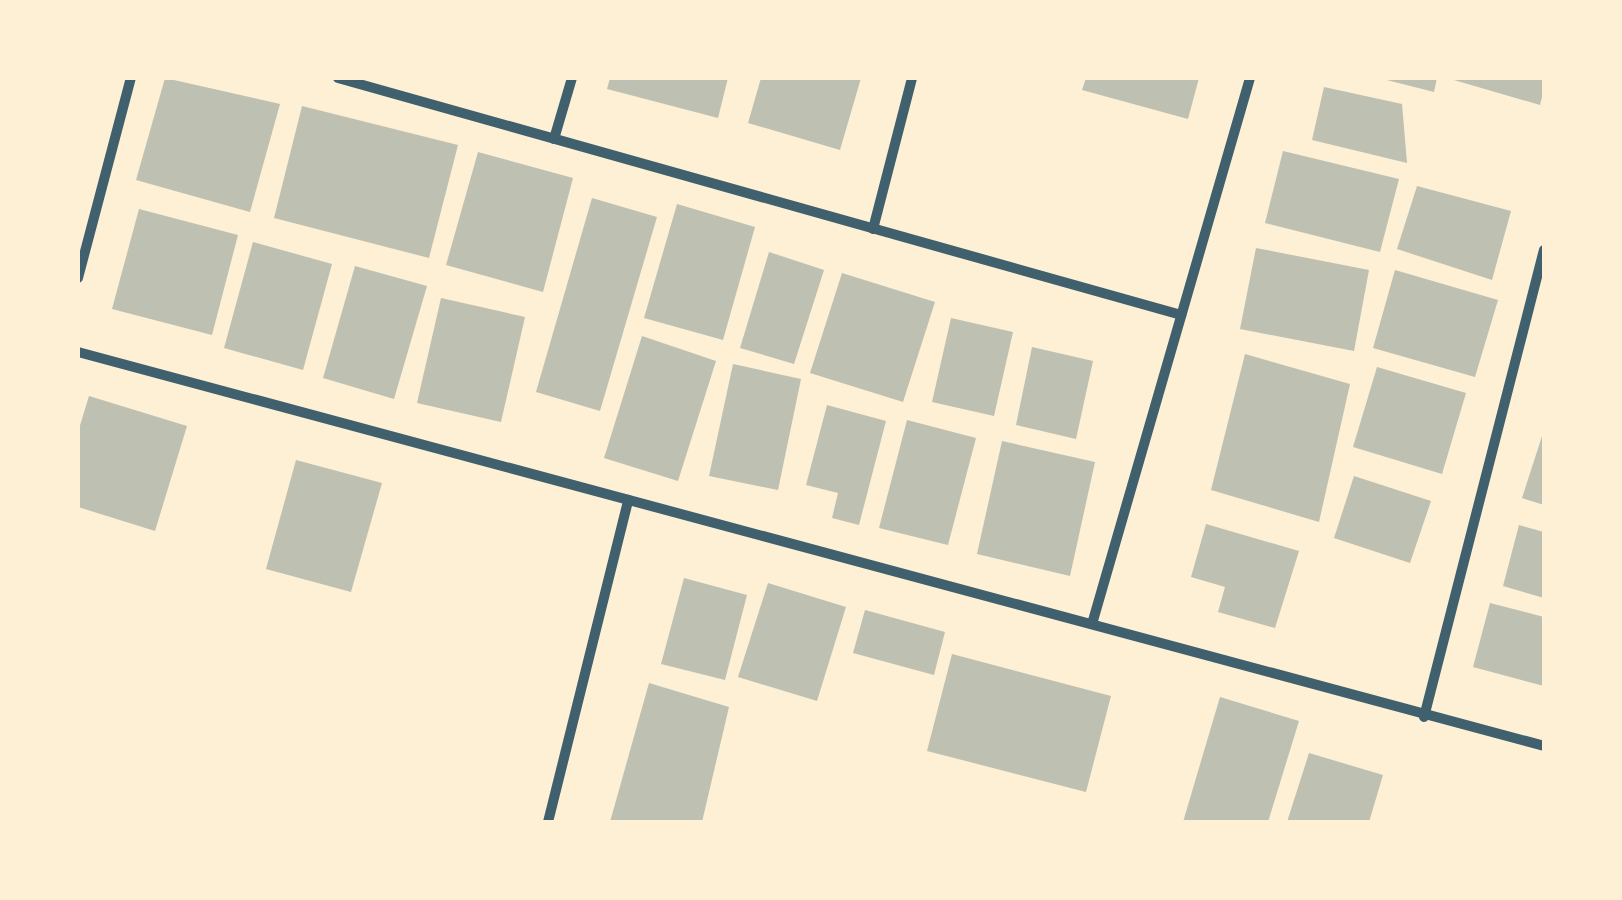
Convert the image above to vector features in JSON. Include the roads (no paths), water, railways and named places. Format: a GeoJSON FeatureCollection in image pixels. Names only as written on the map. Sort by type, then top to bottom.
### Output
{"type":"FeatureCollection","features":[{"type":"Feature","properties":{"kind":"street"},"geometry":{"type":"LineString","coordinates":[[78,278],[131,78]]}},
{"type":"Feature","properties":{"kind":"street"},"geometry":{"type":"LineString","coordinates":[[338,78],[1181,316]]}},
{"type":"Feature","properties":{"kind":"street"},"geometry":{"type":"LineString","coordinates":[[554,139],[572,78]]}},
{"type":"Feature","properties":{"kind":"street"},"geometry":{"type":"LineString","coordinates":[[873,229],[912,78]]}},
{"type":"Feature","properties":{"kind":"street"},"geometry":{"type":"LineString","coordinates":[[1092,624],[1250,78]]}},
{"type":"Feature","properties":{"kind":"street"},"geometry":{"type":"LineString","coordinates":[[1424,716],[1544,250]]}},
{"type":"Feature","properties":{"kind":"street"},"geometry":{"type":"LineString","coordinates":[[78,352],[1544,746]]}},
{"type":"Feature","properties":{"kind":"street"},"geometry":{"type":"LineString","coordinates":[[548,822],[628,500]]}}]}
